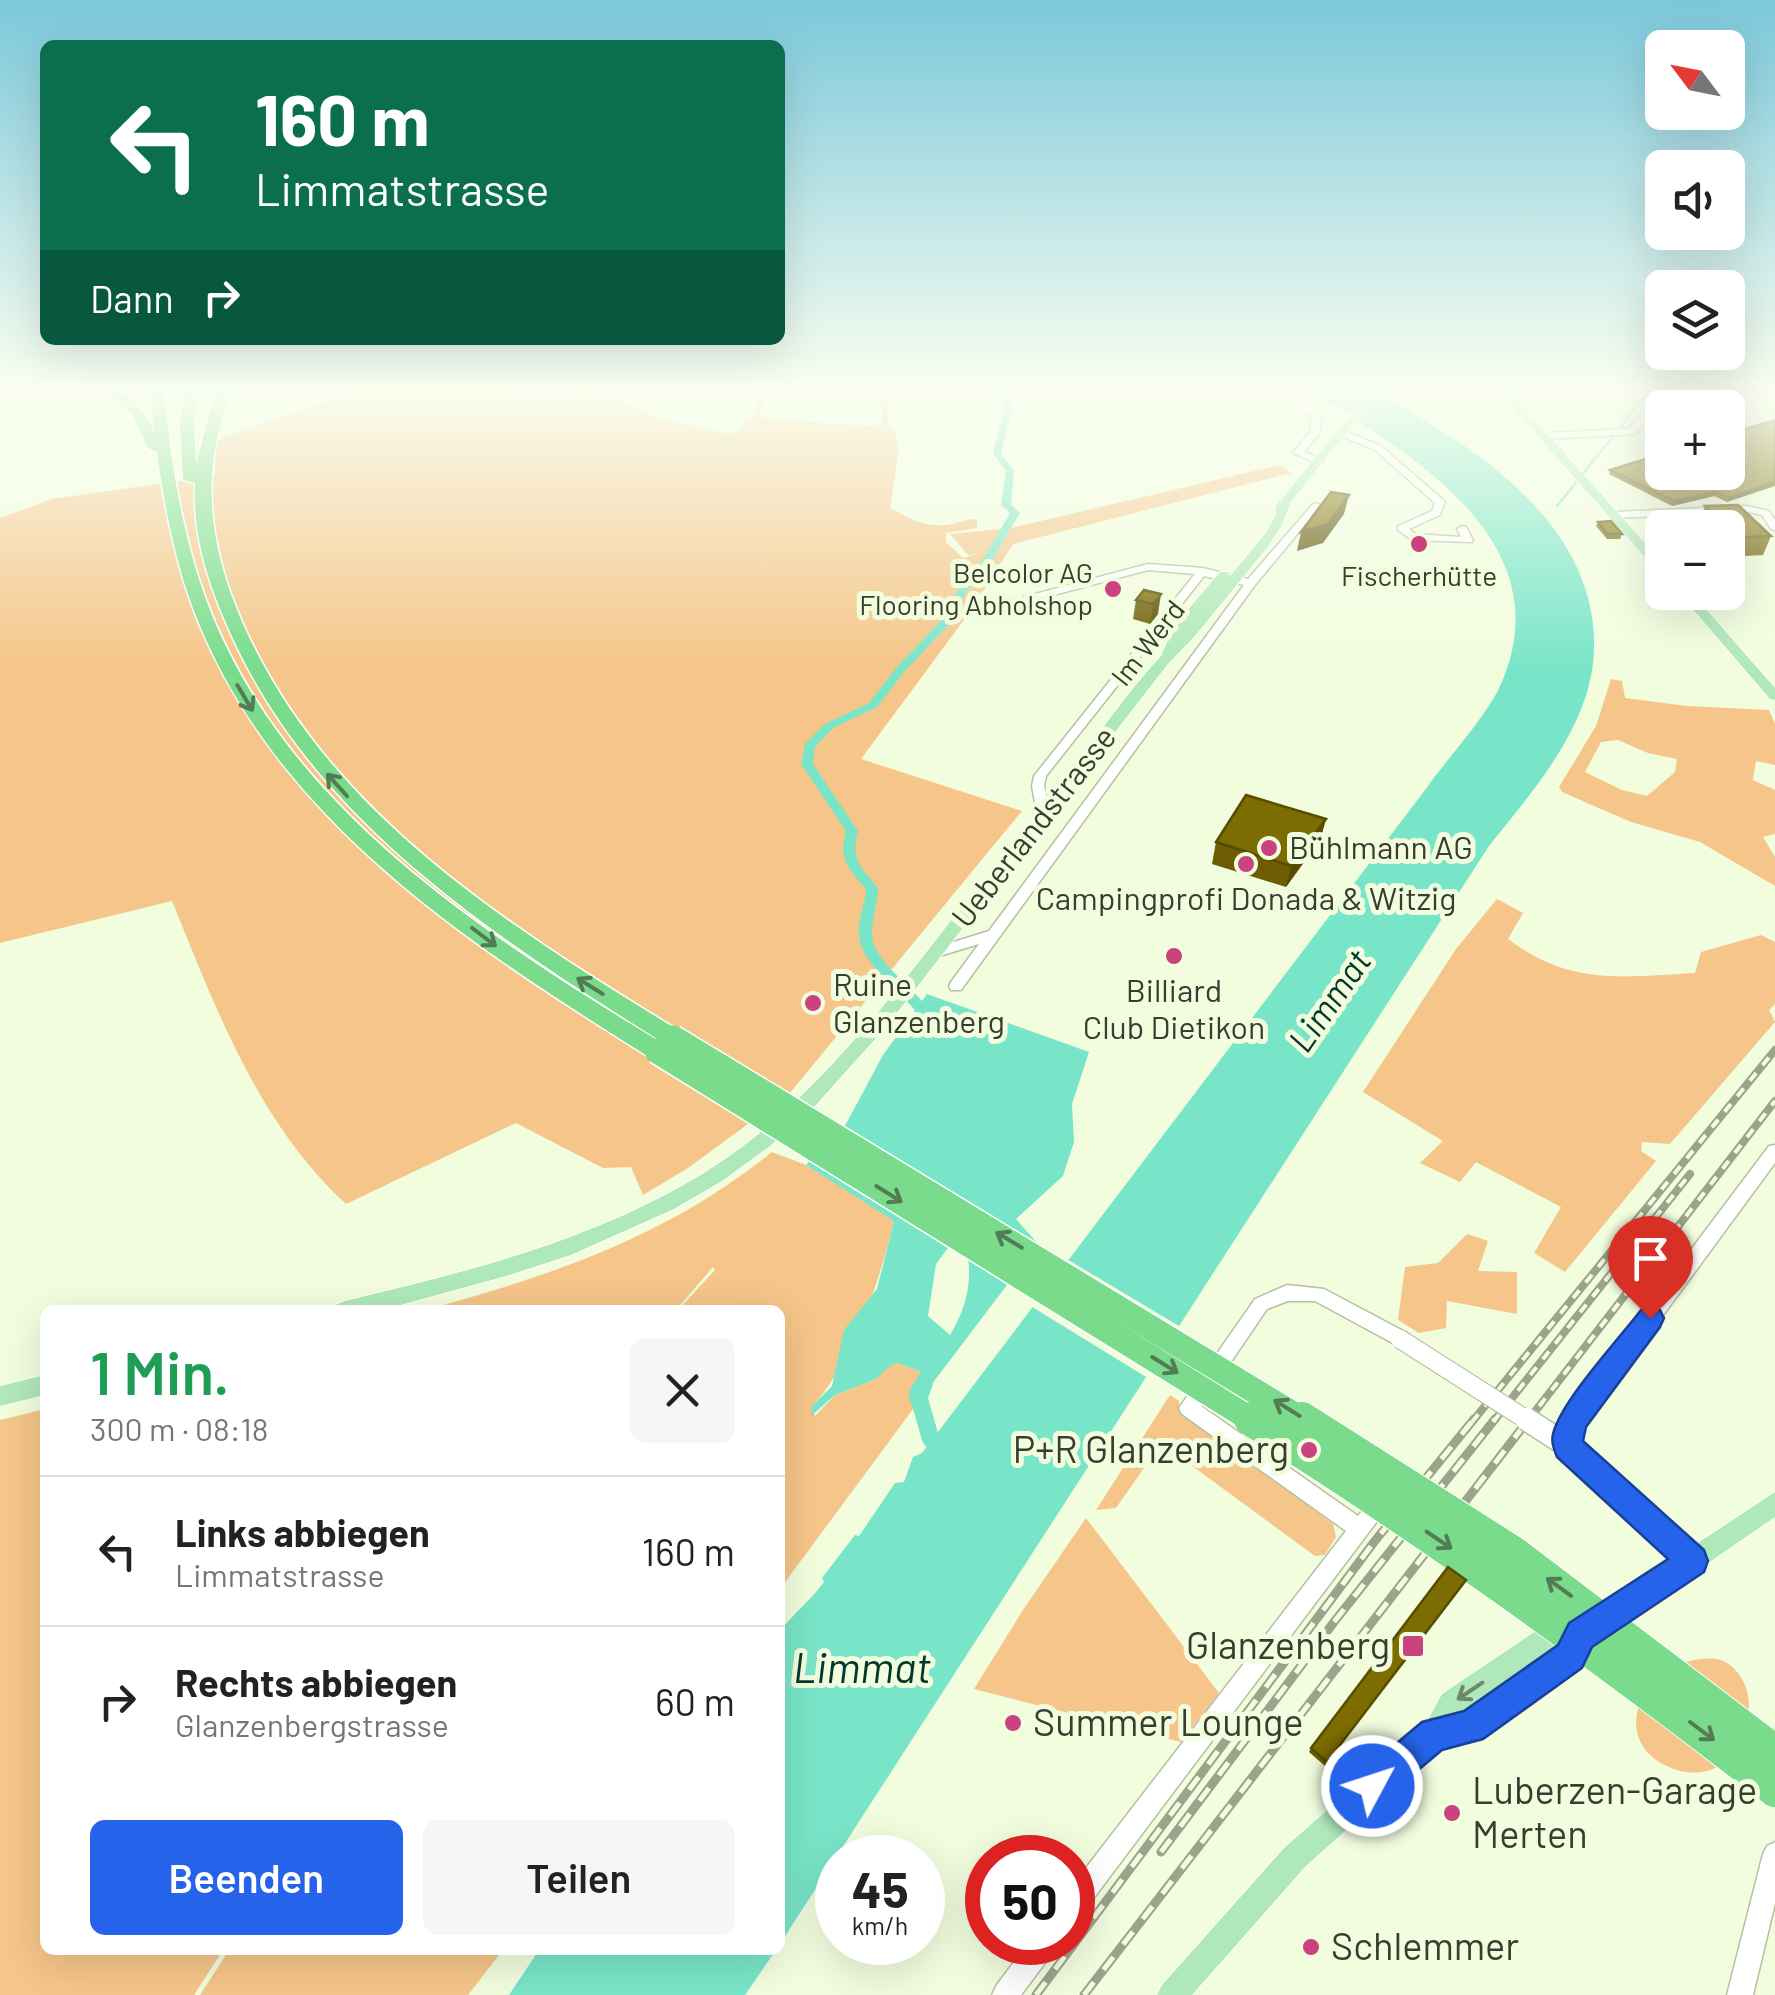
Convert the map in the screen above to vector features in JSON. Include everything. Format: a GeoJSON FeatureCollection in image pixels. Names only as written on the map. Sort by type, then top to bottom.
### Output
{"type":"FeatureCollection","features":[{"type":"Feature","properties":{"kind":"highway"},"geometry":{"type":"LineString","coordinates":[[163,482],[175,537],[182,543]]}},
{"type":"Feature","properties":{"kind":"highway"},"geometry":{"type":"LineString","coordinates":[[172,482],[182,543],[204,614],[234,680],[275,742],[318,795],[382,858],[475,931],[1377,1465],[1513,1554],[1775,1752]]}},
{"type":"Feature","properties":{"kind":"highway"},"geometry":{"type":"LineString","coordinates":[[193,482],[200,545],[231,638],[246,669],[257,677]]}},
{"type":"Feature","properties":{"kind":"highway"},"geometry":{"type":"LineString","coordinates":[[202,482],[200,505],[215,576],[257,677],[320,766],[412,857],[665,1044],[1355,1484],[1610,1661],[1775,1790]]}},
{"type":"Feature","properties":{"kind":"main road","name":"Ueberlandstrasse"},"geometry":{"type":"LineString","coordinates":[[366,1305],[496,1272],[563,1250],[654,1210],[750,1152],[790,1118],[832,1078],[913,982],[1163,661],[1184,643],[1265,522],[1303,482]]}},
{"type":"Feature","properties":{"kind":"main road"},"geometry":{"type":"LineString","coordinates":[[1587,482],[1645,550]]}},
{"type":"Feature","properties":{"kind":"main road"},"geometry":{"type":"LineString","coordinates":[[1700,610],[1775,696]]}},
{"type":"Feature","properties":{"kind":"main road"},"geometry":{"type":"LineString","coordinates":[[0,1396],[40,1386]]}},
{"type":"Feature","properties":{"kind":"main road"},"geometry":{"type":"LineString","coordinates":[[1172,1995],[1306,1846],[1434,1734],[1471,1727],[1570,1657],[1581,1635],[1775,1503]]}},
{"type":"Feature","properties":{"kind":"street"},"geometry":{"type":"LineString","coordinates":[[1417,482],[1440,502],[1436,513],[1402,528],[1407,534],[1419,540],[1468,540],[1462,530]]}},
{"type":"Feature","properties":{"kind":"street"},"geometry":{"type":"LineString","coordinates":[[956,986],[1251,583],[1316,506]]}},
{"type":"Feature","properties":{"kind":"street"},"geometry":{"type":"LineString","coordinates":[[1614,515],[1747,509],[1765,513],[1775,527]]}},
{"type":"Feature","properties":{"kind":"street"},"geometry":{"type":"LineString","coordinates":[[982,611],[1148,567],[1204,572],[1251,583]]}},
{"type":"Feature","properties":{"kind":"street","name":"Im Werd"},"geometry":{"type":"LineString","coordinates":[[1044,814],[1040,776],[1204,572]]}},
{"type":"Feature","properties":{"kind":"street"},"geometry":{"type":"LineString","coordinates":[[936,952],[991,935]]}},
{"type":"Feature","properties":{"kind":"street"},"geometry":{"type":"LineString","coordinates":[[1564,1444],[1576,1418],[1775,1152]]}},
{"type":"Feature","properties":{"kind":"street"},"geometry":{"type":"LineString","coordinates":[[1360,1529],[1189,1408],[1261,1304],[1287,1293],[1318,1294],[1400,1339],[1564,1444],[1692,1561]]}},
{"type":"Feature","properties":{"kind":"street"},"geometry":{"type":"LineString","coordinates":[[1095,1876],[1406,1474]]}},
{"type":"Feature","properties":{"kind":"street"},"geometry":{"type":"LineString","coordinates":[[1740,1995],[1775,1854]]}},
{"type":"Feature","properties":{"kind":"street"},"geometry":{"type":"LineString","coordinates":[[1004,1995],[1027,1965]]}},
{"type":"Feature","properties":{"kind":"shaded area"},"geometry":{"type":"Polygon","coordinates":[[[172,482],[894,482],[890,508],[917,521],[945,525],[977,519],[977,528],[946,533],[946,542],[963,558],[982,552],[968,555],[950,534],[1011,528],[1207,482],[1255,482],[1013,544],[972,609],[861,759],[1022,811],[789,1094],[688,1168],[643,1195],[631,1167],[603,1168],[516,1123],[346,1204],[288,1138],[242,1063],[172,901],[0,943],[0,518],[52,499],[172,482]]]}},
{"type":"Feature","properties":{"kind":"shaded area"},"geometry":{"type":"Polygon","coordinates":[[[1611,679],[1622,681],[1625,698],[1769,710],[1775,724],[1775,765],[1756,761],[1753,780],[1775,790],[1775,834],[1763,837],[1775,857],[1775,886],[1700,842],[1631,822],[1562,792],[1559,787],[1596,726],[1611,679]],[[1618,740],[1601,742],[1585,772],[1622,790],[1647,796],[1675,772],[1677,759],[1648,753],[1618,740]]]}},
{"type":"Feature","properties":{"kind":"shaded area"},"geometry":{"type":"Polygon","coordinates":[[[1497,899],[1523,913],[1508,939],[1553,965],[1597,975],[1695,973],[1701,952],[1761,935],[1775,942],[1775,1004],[1769,1010],[1775,1022],[1670,1144],[1642,1142],[1641,1151],[1656,1161],[1565,1272],[1534,1253],[1561,1207],[1476,1162],[1460,1182],[1420,1163],[1443,1141],[1363,1092],[1456,949],[1497,899]]]}},
{"type":"Feature","properties":{"kind":"shaded area"},"geometry":{"type":"Polygon","coordinates":[[[772,1152],[806,1165],[894,1220],[863,1319],[840,1368],[812,1406],[815,1416],[835,1395],[876,1379],[891,1364],[921,1372],[909,1402],[916,1405],[785,1582],[785,1305],[683,1305],[715,1270],[713,1267],[680,1305],[442,1305],[565,1267],[608,1249],[651,1230],[732,1182],[772,1152]]]}},
{"type":"Feature","properties":{"kind":"shaded area"},"geometry":{"type":"Polygon","coordinates":[[[1467,1234],[1488,1241],[1478,1271],[1517,1272],[1517,1314],[1447,1301],[1446,1328],[1419,1333],[1398,1320],[1405,1267],[1438,1263],[1467,1234]]]}},
{"type":"Feature","properties":{"kind":"shaded area"},"geometry":{"type":"Polygon","coordinates":[[[1170,1395],[1179,1401],[1180,1410],[1333,1524],[1336,1537],[1325,1555],[1315,1556],[1184,1460],[1146,1465],[1116,1508],[1096,1510],[1170,1395]]]}},
{"type":"Feature","properties":{"kind":"shaded area"},"geometry":{"type":"Polygon","coordinates":[[[40,1410],[40,1955],[220,1955],[194,1995],[0,1995],[0,1420],[40,1410]]]}},
{"type":"Feature","properties":{"kind":"shaded area"},"geometry":{"type":"Polygon","coordinates":[[[1086,1518],[1219,1693],[1181,1742],[974,1689],[1086,1518]]]}},
{"type":"Feature","properties":{"kind":"shaded area"},"geometry":{"type":"Polygon","coordinates":[[[1718,1659],[1736,1670],[1746,1687],[1746,1730],[1737,1749],[1722,1764],[1702,1772],[1677,1770],[1654,1758],[1640,1741],[1636,1722],[1640,1702],[1651,1684],[1669,1670],[1691,1660],[1718,1659]]]}},
{"type":"Feature","properties":{"kind":"shaded area"},"geometry":{"type":"Polygon","coordinates":[[[226,1955],[499,1955],[468,1995],[200,1995],[226,1955]]]}},
{"type":"Feature","properties":{"kind":"water","name":"Limmat"},"geometry":{"type":"Polygon","coordinates":[[[1441,482],[1510,482],[1568,549],[1584,584],[1593,622],[1593,663],[1588,689],[1568,738],[1489,846],[850,1835],[815,1835],[815,1890],[785,1936],[785,1625],[824,1582],[822,1578],[855,1535],[859,1536],[895,1483],[904,1482],[913,1457],[922,1453],[1495,697],[1515,633],[1511,586],[1494,544],[1466,506],[1441,482]]]}},
{"type":"Feature","properties":{"kind":"water"},"geometry":{"type":"Polygon","coordinates":[[[927,994],[1089,1052],[1072,1104],[1074,1142],[1063,1176],[1016,1219],[1038,1244],[916,1405],[909,1402],[910,1389],[921,1372],[898,1363],[876,1379],[835,1395],[811,1416],[812,1406],[832,1386],[844,1330],[877,1289],[894,1221],[806,1165],[846,1124],[883,1055],[927,994]],[[960,1232],[936,1264],[928,1316],[950,1335],[966,1297],[969,1271],[960,1232]]]}},
{"type":"Feature","properties":{"kind":"water"},"geometry":{"type":"Polygon","coordinates":[[[536,1955],[773,1955],[745,1995],[509,1995],[536,1955]]]}},
{"type":"Feature","properties":{"kind":"pier"},"geometry":{"type":"Polygon","coordinates":[[[1065,1258],[1184,1329],[1151,1380],[1029,1305],[1065,1258]]]}},
{"type":"Feature","properties":{"kind":"building"},"geometry":{"type":"Polygon","coordinates":[[[1745,482],[1775,482],[1729,498],[1716,492],[1674,501],[1651,490],[1745,490],[1745,482]]]}},
{"type":"Feature","properties":{"kind":"building"},"geometry":{"type":"Polygon","coordinates":[[[1331,492],[1349,495],[1328,524],[1301,532],[1331,492]]]}},
{"type":"Feature","properties":{"kind":"building"},"geometry":{"type":"Polygon","coordinates":[[[1738,505],[1743,510],[1709,510],[1705,506],[1738,505]]]}},
{"type":"Feature","properties":{"kind":"building"},"geometry":{"type":"Polygon","coordinates":[[[1745,512],[1771,536],[1745,537],[1745,512]]]}},
{"type":"Feature","properties":{"kind":"building"},"geometry":{"type":"Polygon","coordinates":[[[1611,521],[1622,534],[1608,534],[1598,522],[1611,521]]]}},
{"type":"Feature","properties":{"kind":"building"},"geometry":{"type":"Polygon","coordinates":[[[1144,590],[1161,594],[1153,604],[1136,600],[1144,590]]]}},
{"type":"Feature","properties":{"kind":"building"},"geometry":{"type":"Polygon","coordinates":[[[1246,795],[1326,819],[1291,866],[1216,842],[1246,795]]]}},
{"type":"Feature","properties":{"kind":"building","name":"Glanzenberg"},"geometry":{"type":"Polygon","coordinates":[[[1448,1567],[1466,1580],[1327,1762],[1311,1748],[1448,1567]]]}},
{"type":"Feature","properties":{"kind":"waterway"},"geometry":{"type":"LineString","coordinates":[[927,1018],[867,944],[865,932],[872,888],[849,856],[852,831],[807,764],[809,746],[829,726],[873,705],[954,613],[960,593],[987,560],[1015,513],[1006,505],[1009,482]]}},
{"type":"Feature","properties":{"kind":"waterway"},"geometry":{"type":"LineString","coordinates":[[1557,506],[1576,482]]}},
{"type":"Feature","properties":{"kind":"waterway"},"geometry":{"type":"LineString","coordinates":[[924,1384],[919,1398],[931,1440]]}},
{"type":"Feature","properties":{"kind":"railway"},"geometry":{"type":"LineString","coordinates":[[1472,1422],[1775,1050]]}},
{"type":"Feature","properties":{"kind":"railway"},"geometry":{"type":"LineString","coordinates":[[1527,1422],[1775,1101]]}},
{"type":"Feature","properties":{"kind":"railway"},"geometry":{"type":"LineString","coordinates":[[1493,1422],[1690,1174]]}},
{"type":"Feature","properties":{"kind":"railway"},"geometry":{"type":"LineString","coordinates":[[1036,1995],[1374,1542],[1474,1419]]}},
{"type":"Feature","properties":{"kind":"railway"},"geometry":{"type":"LineString","coordinates":[[1161,1852],[1334,1622],[1495,1419]]}},
{"type":"Feature","properties":{"kind":"railway"},"geometry":{"type":"LineString","coordinates":[[1084,1995],[1529,1419]]}},
{"type":"Feature","properties":{"kind":"place","name":"Fischerhütte"},"geometry":{"type":"Point","coordinates":[1419,544]}},
{"type":"Feature","properties":{"kind":"place","name":"Belcolor AG Flooring Abholshop"},"geometry":{"type":"Point","coordinates":[1113,589]}},
{"type":"Feature","properties":{"kind":"place","name":"Bühlmann AG"},"geometry":{"type":"Point","coordinates":[1269,848]}},
{"type":"Feature","properties":{"kind":"place","name":"Campingprofi Donada & Witzig"},"geometry":{"type":"Point","coordinates":[1246,864]}},
{"type":"Feature","properties":{"kind":"place","name":"Billiard Club Dietikon"},"geometry":{"type":"Point","coordinates":[1174,956]}},
{"type":"Feature","properties":{"kind":"place","name":"Ruine Glanzenberg"},"geometry":{"type":"Point","coordinates":[813,1003]}},
{"type":"Feature","properties":{"kind":"place","name":"P+R Glanzenberg"},"geometry":{"type":"Point","coordinates":[1309,1450]}},
{"type":"Feature","properties":{"kind":"place","name":"Glanzenberg"},"geometry":{"type":"Point","coordinates":[1413,1646]}},
{"type":"Feature","properties":{"kind":"place","name":"Summer Lounge"},"geometry":{"type":"Point","coordinates":[1013,1723]}},
{"type":"Feature","properties":{"kind":"place","name":"Luberzen-Garage Merten"},"geometry":{"type":"Point","coordinates":[1452,1813]}},
{"type":"Feature","properties":{"kind":"place","name":"Schlemmer"},"geometry":{"type":"Point","coordinates":[1311,1947]}},
{"type":"Feature","properties":{"kind":"route"},"geometry":{"type":"LineString","coordinates":[[1372,1786],[1434,1734],[1471,1727],[1570,1657],[1581,1635],[1692,1561],[1568,1447],[1568,1434],[1576,1418],[1650,1318]]}}]}
